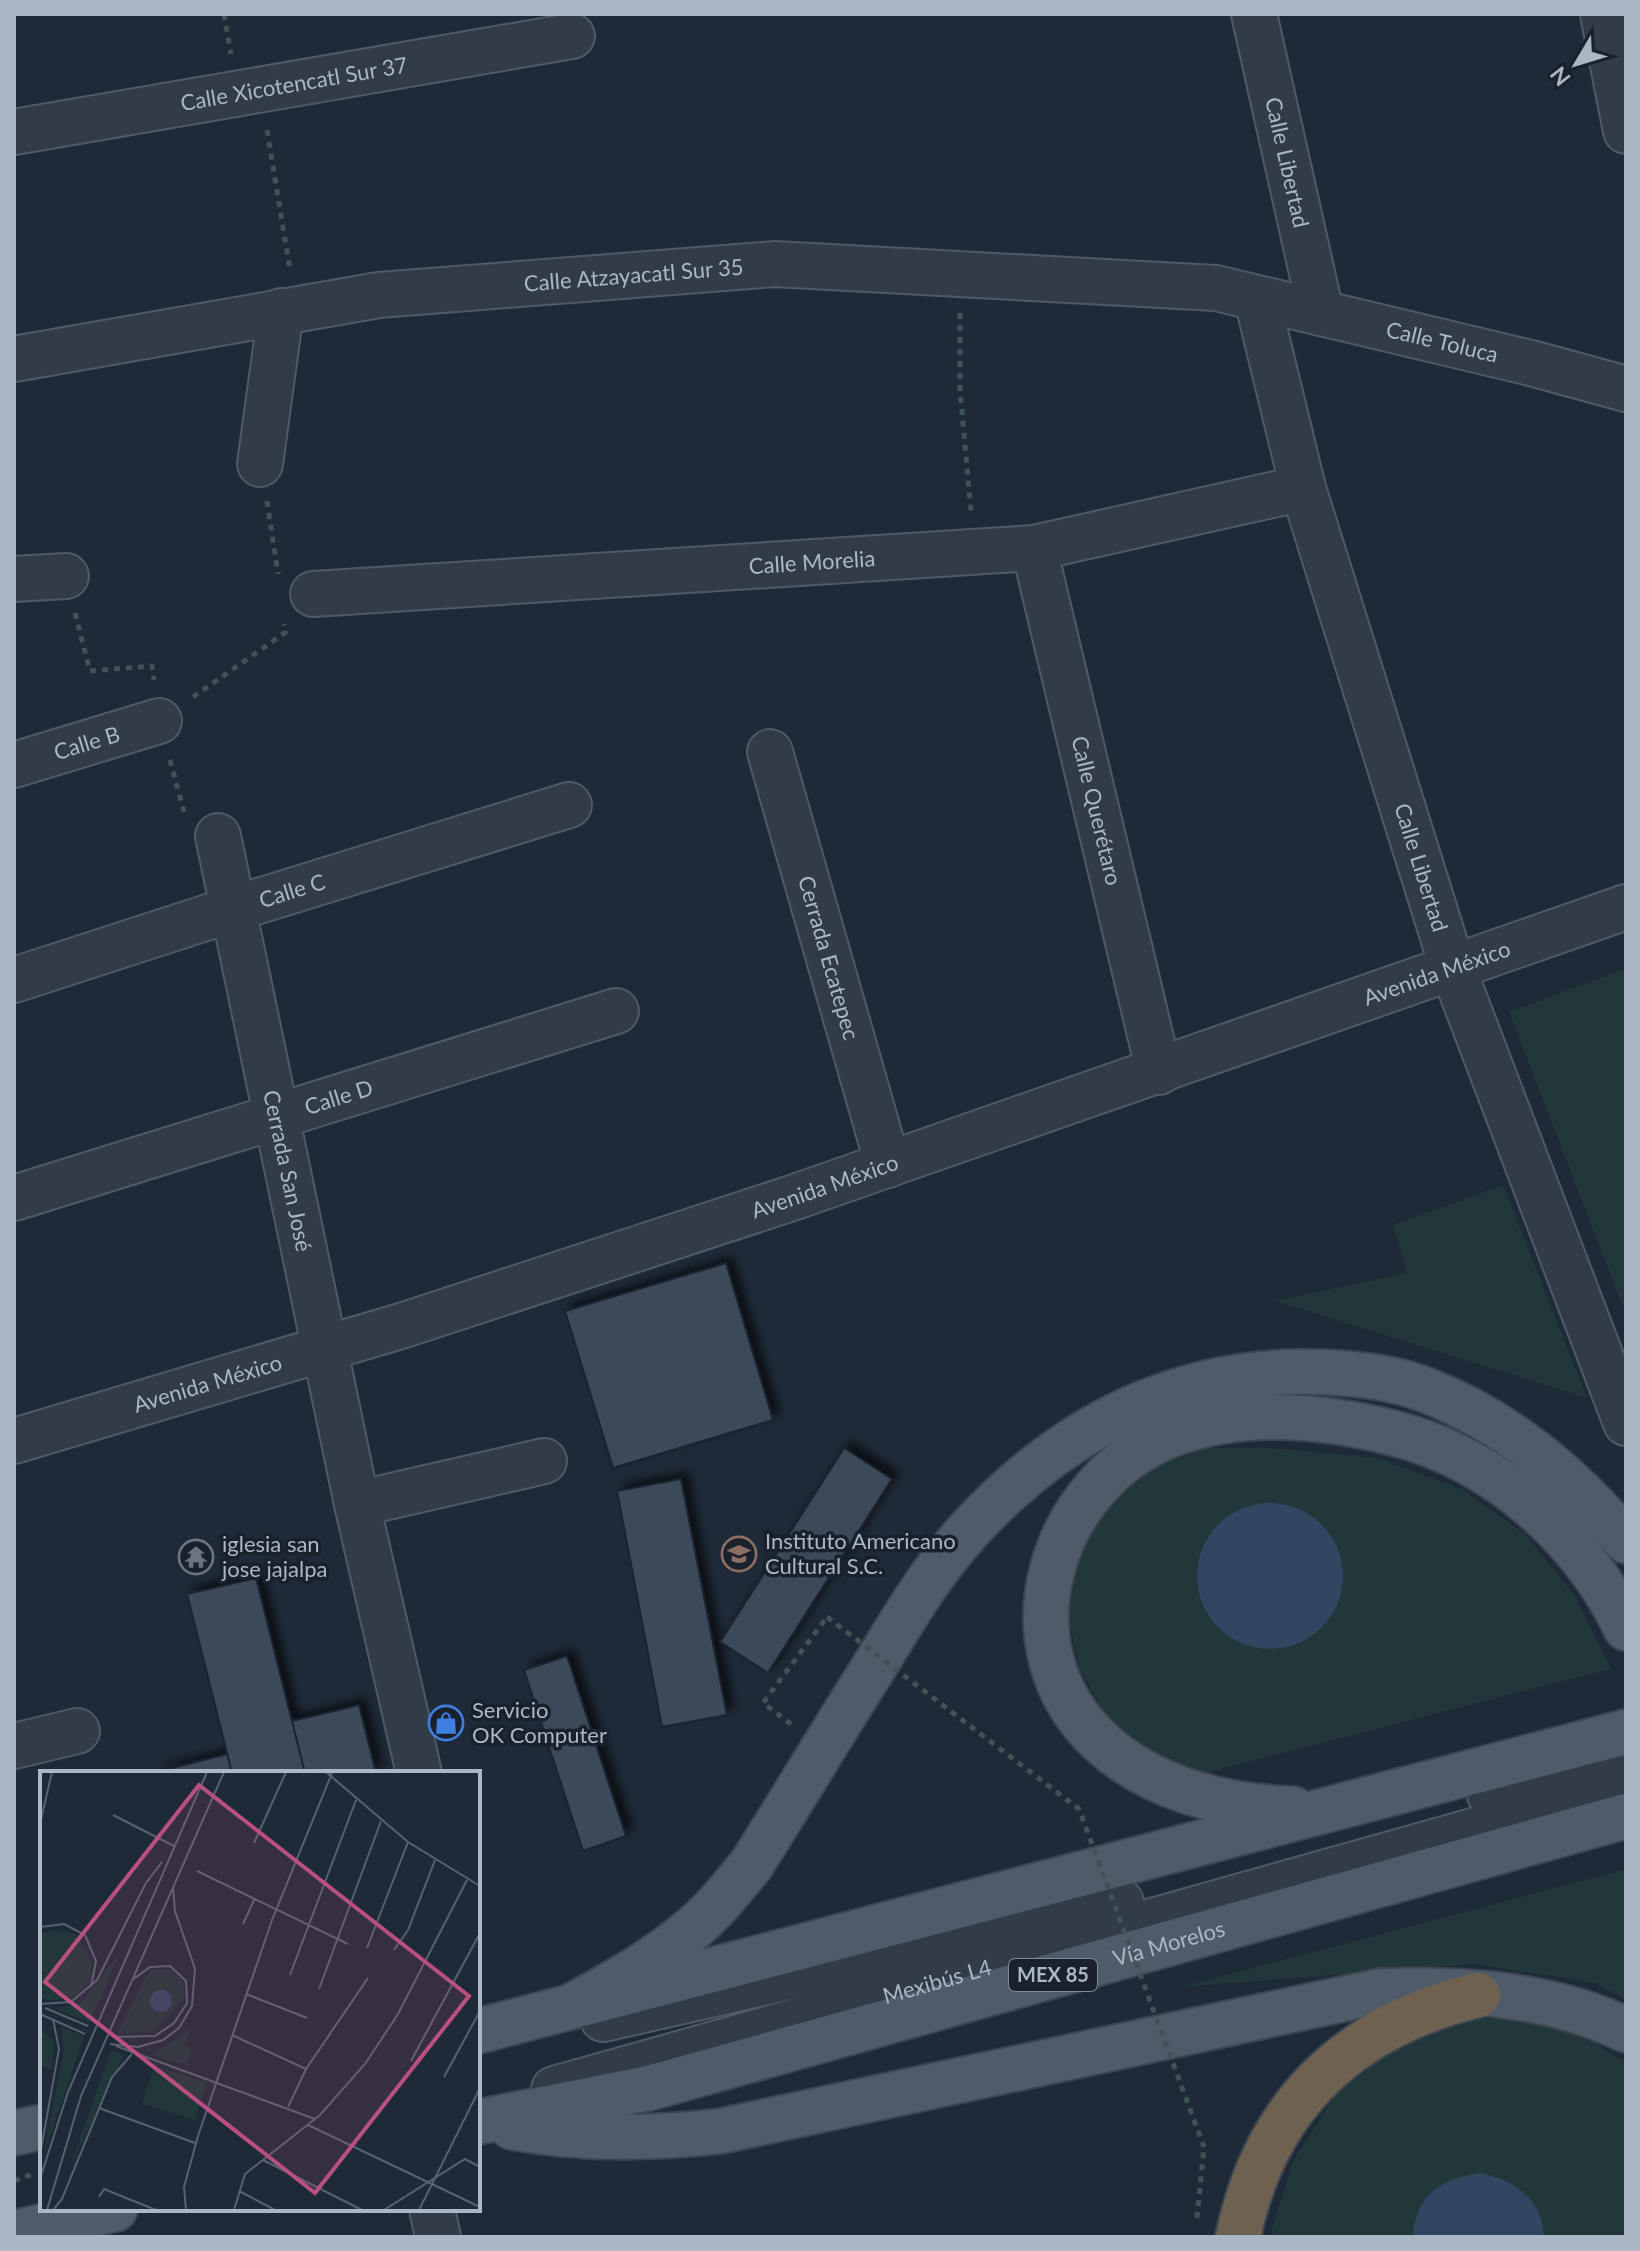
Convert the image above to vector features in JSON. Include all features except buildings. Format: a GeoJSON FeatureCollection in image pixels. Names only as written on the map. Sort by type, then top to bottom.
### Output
{"type":"FeatureCollection","features":[{"type":"Feature","properties":{"kind":"highway"},"geometry":{"type":"LineString","coordinates":[[1238,2237],[1260,2164],[1299,2100],[1324,2073],[1353,2049],[1385,2029],[1425,2010],[1478,1995]]}},
{"type":"Feature","properties":{"kind":"main road"},"geometry":{"type":"LineString","coordinates":[[574,2005],[653,1958],[690,1931],[724,1899],[759,1853],[929,1577],[969,1530],[1013,1487],[1054,1453],[1099,1423],[1134,1406],[1209,1382],[1248,1374],[1292,1371],[1336,1372],[1380,1378],[1423,1389],[1487,1420],[1533,1449],[1601,1511],[1626,1541]]}},
{"type":"Feature","properties":{"kind":"main road"},"geometry":{"type":"LineString","coordinates":[[1347,1806],[1269,1808],[1200,1795],[1141,1772],[1119,1758],[1083,1722],[1055,1670],[1045,1606],[1049,1578],[1057,1552],[1083,1503],[1102,1480],[1124,1461],[1175,1433],[1203,1425],[1246,1419],[1289,1417],[1332,1420],[1406,1436],[1476,1466],[1511,1489],[1543,1516],[1601,1584],[1626,1628]]}},
{"type":"Feature","properties":{"kind":"main road"},"geometry":{"type":"LineString","coordinates":[[480,2030],[1626,1732]]}},
{"type":"Feature","properties":{"kind":"main road","name":"Vía Morelos"},"geometry":{"type":"LineString","coordinates":[[480,2117],[649,2088],[1626,1816]]}},
{"type":"Feature","properties":{"kind":"main road"},"geometry":{"type":"LineString","coordinates":[[480,2117],[577,2136],[661,2137],[721,2131],[1381,1991],[1424,1990],[1520,1997],[1562,2005],[1626,2030]]}},
{"type":"Feature","properties":{"kind":"main road"},"geometry":{"type":"LineString","coordinates":[[14,2133],[40,2127]]}},
{"type":"Feature","properties":{"kind":"main road"},"geometry":{"type":"LineString","coordinates":[[14,2233],[107,2211]]}},
{"type":"Feature","properties":{"kind":"street","name":"Calle Libertad"},"geometry":{"type":"LineString","coordinates":[[1254,14],[1321,313]]}},
{"type":"Feature","properties":{"kind":"street"},"geometry":{"type":"LineString","coordinates":[[1603,14],[1626,131]]}},
{"type":"Feature","properties":{"kind":"street","name":"Calle Xicotencatl Sur 37"},"geometry":{"type":"LineString","coordinates":[[14,132],[572,36]]}},
{"type":"Feature","properties":{"kind":"street","name":"Calle Atzayacatl Sur 35"},"geometry":{"type":"LineString","coordinates":[[14,359],[379,295],[775,264],[1216,288],[1257,299]]}},
{"type":"Feature","properties":{"kind":"street","name":"Calle Libertad"},"geometry":{"type":"LineString","coordinates":[[1257,299],[1303,488],[1453,969],[1626,1423]]}},
{"type":"Feature","properties":{"kind":"street","name":"Calle Toluca"},"geometry":{"type":"LineString","coordinates":[[1257,299],[1531,363],[1626,389]]}},
{"type":"Feature","properties":{"kind":"street"},"geometry":{"type":"LineString","coordinates":[[260,464],[281,311]]}},
{"type":"Feature","properties":{"kind":"street","name":"Calle Morelia"},"geometry":{"type":"LineString","coordinates":[[292,596],[1034,548],[1303,488]]}},
{"type":"Feature","properties":{"kind":"street","name":"Calle Querétaro"},"geometry":{"type":"LineString","coordinates":[[1034,548],[1159,1072]]}},
{"type":"Feature","properties":{"kind":"street"},"geometry":{"type":"LineString","coordinates":[[14,579],[66,576]]}},
{"type":"Feature","properties":{"kind":"street","name":"Calle B"},"geometry":{"type":"LineString","coordinates":[[14,765],[159,721]]}},
{"type":"Feature","properties":{"kind":"street","name":"Cerrada Ecatepec"},"geometry":{"type":"LineString","coordinates":[[770,752],[888,1165]]}},
{"type":"Feature","properties":{"kind":"street","name":"Calle C"},"geometry":{"type":"LineString","coordinates":[[14,980],[569,805]]}},
{"type":"Feature","properties":{"kind":"street","name":"Cerrada San José"},"geometry":{"type":"LineString","coordinates":[[218,836],[357,1504],[419,1771]]}},
{"type":"Feature","properties":{"kind":"street","name":"Avenida México"},"geometry":{"type":"LineString","coordinates":[[14,1441],[325,1349],[888,1165],[1626,907]]}},
{"type":"Feature","properties":{"kind":"street","name":"Calle D"},"geometry":{"type":"LineString","coordinates":[[14,1198],[616,1011]]}},
{"type":"Feature","properties":{"kind":"street"},"geometry":{"type":"LineString","coordinates":[[357,1504],[544,1461]]}},
{"type":"Feature","properties":{"kind":"street"},"geometry":{"type":"LineString","coordinates":[[14,1746],[77,1731]]}},
{"type":"Feature","properties":{"kind":"street","name":"Mexibús L4"},"geometry":{"type":"LineString","coordinates":[[480,2048],[1182,1888],[1626,1755]]}},
{"type":"Feature","properties":{"kind":"street","name":"Mexibús L4"},"geometry":{"type":"LineString","coordinates":[[480,2117],[584,2081],[1626,1788]]}},
{"type":"Feature","properties":{"kind":"street"},"geometry":{"type":"LineString","coordinates":[[14,2154],[40,2148]]}},
{"type":"Feature","properties":{"kind":"street"},"geometry":{"type":"LineString","coordinates":[[14,2213],[40,2207]]}},
{"type":"Feature","properties":{"kind":"street"},"geometry":{"type":"LineString","coordinates":[[432,2211],[438,2237]]}},
{"type":"Feature","properties":{"kind":"path"},"geometry":{"type":"LineString","coordinates":[[224,14],[234,67],[263,108],[293,293],[281,311]]}},
{"type":"Feature","properties":{"kind":"path"},"geometry":{"type":"LineString","coordinates":[[960,273],[960,390],[975,552]]}},
{"type":"Feature","properties":{"kind":"path"},"geometry":{"type":"LineString","coordinates":[[159,721],[286,632],[292,596],[273,534]]}},
{"type":"Feature","properties":{"kind":"path"},"geometry":{"type":"LineString","coordinates":[[66,576],[90,671],[152,666],[159,721],[184,812],[218,836]]}},
{"type":"Feature","properties":{"kind":"path"},"geometry":{"type":"LineString","coordinates":[[763,1703],[827,1617],[1079,1809],[1204,2147],[1197,2219]]}},
{"type":"Feature","properties":{"kind":"green space"},"geometry":{"type":"Polygon","coordinates":[[[1626,968],[1626,1315],[1509,1012],[1626,968]]]}},
{"type":"Feature","properties":{"kind":"green space"},"geometry":{"type":"Polygon","coordinates":[[[1503,1185],[1587,1398],[1275,1301],[1407,1273],[1393,1225],[1503,1185]]]}},
{"type":"Feature","properties":{"kind":"green space"},"geometry":{"type":"Polygon","coordinates":[[[1208,1448],[1269,1448],[1378,1458],[1462,1489],[1525,1534],[1574,1594],[1611,1669],[1197,1775],[1151,1758],[1110,1724],[1079,1667],[1066,1604],[1079,1549],[1118,1496],[1159,1465],[1208,1448]]]}},
{"type":"Feature","properties":{"kind":"green space"},"geometry":{"type":"Polygon","coordinates":[[[1626,1869],[1626,2000],[1595,1983],[1474,1964],[1181,1987],[1626,1869]]]}},
{"type":"Feature","properties":{"kind":"green space"},"geometry":{"type":"Polygon","coordinates":[[[1510,2013],[1588,2038],[1626,2063],[1626,2237],[1272,2237],[1272,2228],[1294,2159],[1336,2094],[1391,2050],[1452,2021],[1510,2013]]]}},
{"type":"Feature","properties":{"kind":"water"},"geometry":{"type":"Polygon","coordinates":[[[1270,1503],[1298,1509],[1321,1525],[1337,1548],[1343,1576],[1337,1604],[1321,1627],[1298,1643],[1270,1649],[1242,1643],[1219,1627],[1203,1604],[1197,1576],[1203,1548],[1219,1525],[1242,1509],[1270,1503]]]}},
{"type":"Feature","properties":{"kind":"water"},"geometry":{"type":"Polygon","coordinates":[[[1480,2173],[1515,2186],[1524,2193],[1538,2212],[1544,2237],[1413,2237],[1419,2210],[1433,2191],[1454,2179],[1480,2173]]]}},
{"type":"Feature","properties":{"kind":"place","name":"Instituto Americano Cultural S.C."},"geometry":{"type":"Point","coordinates":[739,1554]}},
{"type":"Feature","properties":{"kind":"place","name":"iglesia san jose jajalpa"},"geometry":{"type":"Point","coordinates":[196,1557]}},
{"type":"Feature","properties":{"kind":"place","name":"Servicio OK Computer"},"geometry":{"type":"Point","coordinates":[446,1723]}}]}
